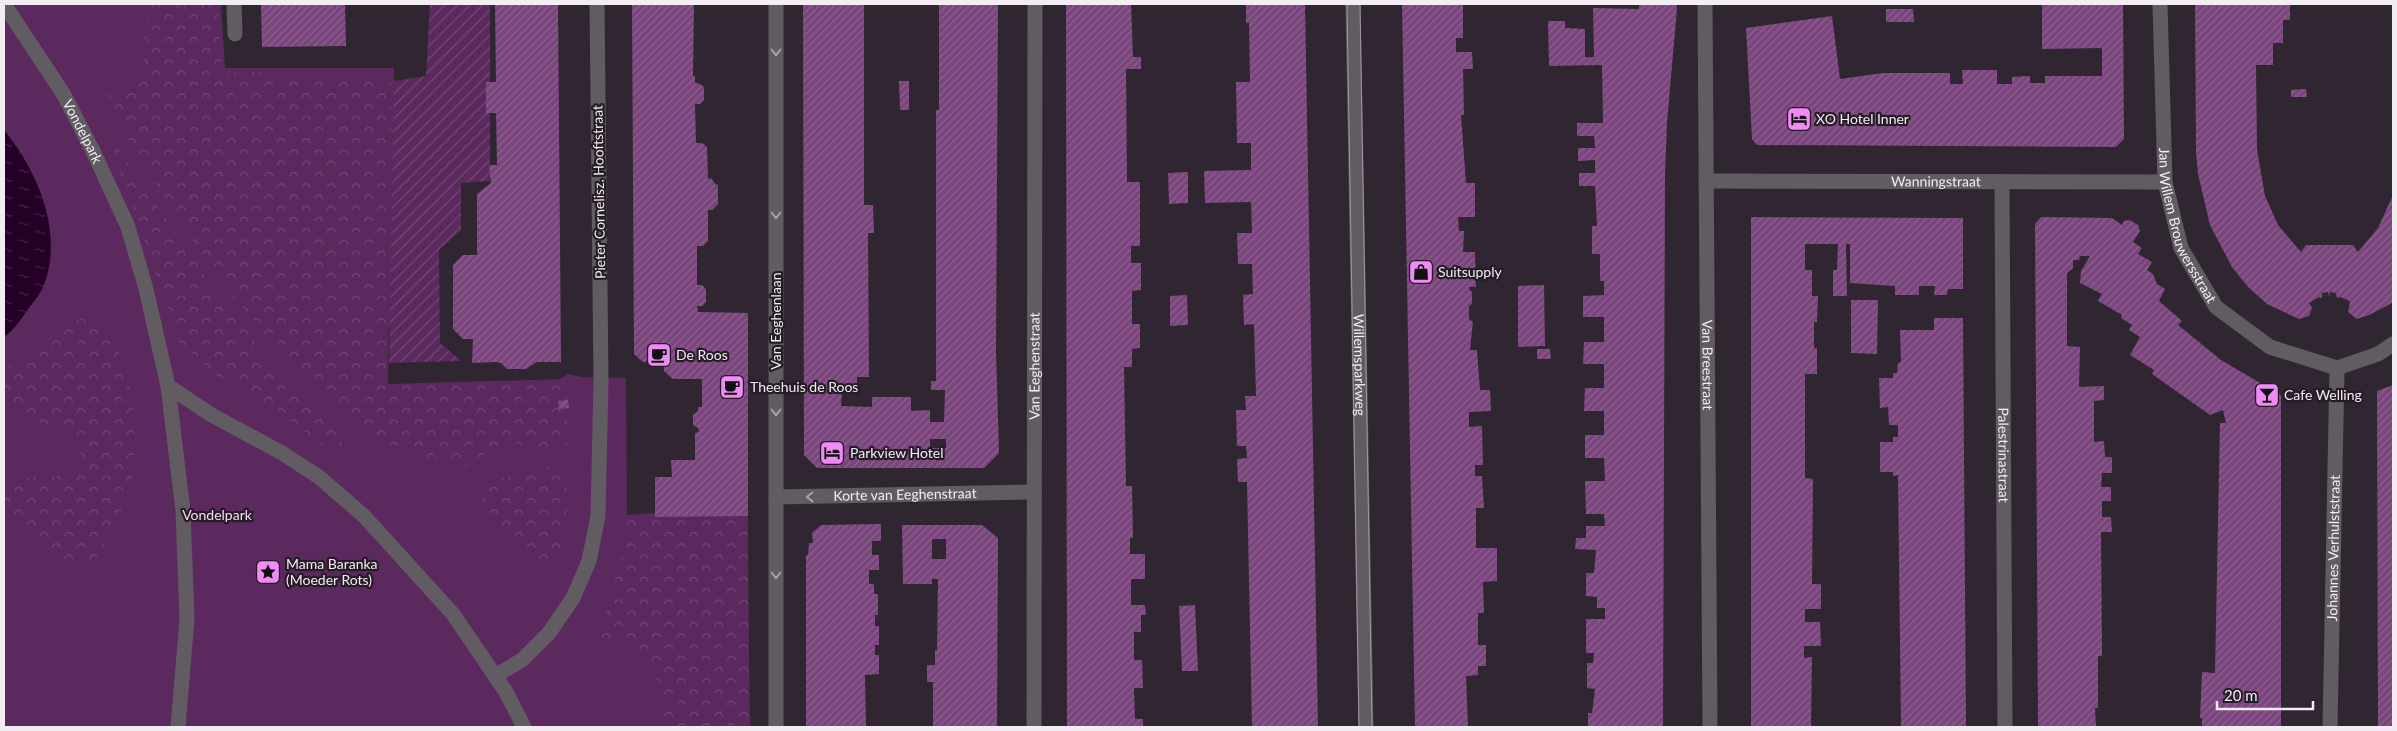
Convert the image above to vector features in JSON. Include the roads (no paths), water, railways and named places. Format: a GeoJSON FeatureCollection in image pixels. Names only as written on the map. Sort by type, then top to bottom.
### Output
{"type":"FeatureCollection","features":[{"type":"Feature","properties":{"kind":"street","name":"Vondelpark"},"geometry":{"type":"LineString","coordinates":[[4,4],[64,95],[128,227],[146,289],[168,386],[183,510],[187,619],[178,727]]}},
{"type":"Feature","properties":{"kind":"street"},"geometry":{"type":"LineString","coordinates":[[234,4],[235,34]]}},
{"type":"Feature","properties":{"kind":"street","name":"Pieter Cornelisz. Hooftstraat"},"geometry":{"type":"LineString","coordinates":[[495,676],[522,660],[549,633],[573,598],[589,561],[598,516],[601,381],[597,4]]}},
{"type":"Feature","properties":{"kind":"street","name":"Van Eeghenlaan"},"geometry":{"type":"LineString","coordinates":[[776,4],[776,727]]}},
{"type":"Feature","properties":{"kind":"street","name":"Van Eeghenstraat"},"geometry":{"type":"LineString","coordinates":[[1034,727],[1036,4]]}},
{"type":"Feature","properties":{"kind":"street","name":"Willemsparkweg"},"geometry":{"type":"LineString","coordinates":[[1354,4],[1366,727]]}},
{"type":"Feature","properties":{"kind":"street","name":"Van Breestraat"},"geometry":{"type":"LineString","coordinates":[[1705,4],[1710,727]]}},
{"type":"Feature","properties":{"kind":"street","name":"Jan Willem Brouwersstraat"},"geometry":{"type":"LineString","coordinates":[[2160,4],[2165,182],[2181,248],[2216,307],[2270,347],[2337,368]]}},
{"type":"Feature","properties":{"kind":"street","name":"Wanningstraat"},"geometry":{"type":"LineString","coordinates":[[1706,181],[2165,182]]}},
{"type":"Feature","properties":{"kind":"street","name":"Palestrinastraat"},"geometry":{"type":"LineString","coordinates":[[2002,183],[2005,727]]}},
{"type":"Feature","properties":{"kind":"street"},"geometry":{"type":"LineString","coordinates":[[2337,368],[2378,354],[2393,344]]}},
{"type":"Feature","properties":{"kind":"street","name":"Johannes Verhulststraat"},"geometry":{"type":"LineString","coordinates":[[2330,727],[2337,368]]}},
{"type":"Feature","properties":{"kind":"street"},"geometry":{"type":"LineString","coordinates":[[168,386],[210,414],[282,453],[319,477],[364,516],[452,614],[506,692],[524,727]]}},
{"type":"Feature","properties":{"kind":"street","name":"Korte van Eeghenstraat"},"geometry":{"type":"LineString","coordinates":[[776,497],[1034,492]]}},
{"type":"Feature","properties":{"kind":"water"},"geometry":{"type":"Polygon","coordinates":[[[4,130],[27,163],[36,182],[49,222],[51,242],[50,262],[42,289],[18,324],[4,337],[4,130]]]}},
{"type":"Feature","properties":{"kind":"tram line"},"geometry":{"type":"LineString","coordinates":[[1347,4],[1359,727]]}},
{"type":"Feature","properties":{"kind":"tram line"},"geometry":{"type":"LineString","coordinates":[[1360,4],[1372,727]]}},
{"type":"Feature","properties":{"kind":"place","name":"XO Hotel Inner"},"geometry":{"type":"Point","coordinates":[1799,119]}},
{"type":"Feature","properties":{"kind":"place","name":"Suitsupply"},"geometry":{"type":"Point","coordinates":[1421,272]}},
{"type":"Feature","properties":{"kind":"place","name":"De Roos"},"geometry":{"type":"Point","coordinates":[659,355]}},
{"type":"Feature","properties":{"kind":"place","name":"Theehuis de Roos"},"geometry":{"type":"Point","coordinates":[732,387]}},
{"type":"Feature","properties":{"kind":"place","name":"Cafe Welling"},"geometry":{"type":"Point","coordinates":[2267,395]}},
{"type":"Feature","properties":{"kind":"place","name":"Parkview Hotel"},"geometry":{"type":"Point","coordinates":[832,453]}},
{"type":"Feature","properties":{"kind":"place","name":"Mama Baranka (Moeder Rots)"},"geometry":{"type":"Point","coordinates":[268,572]}}]}
